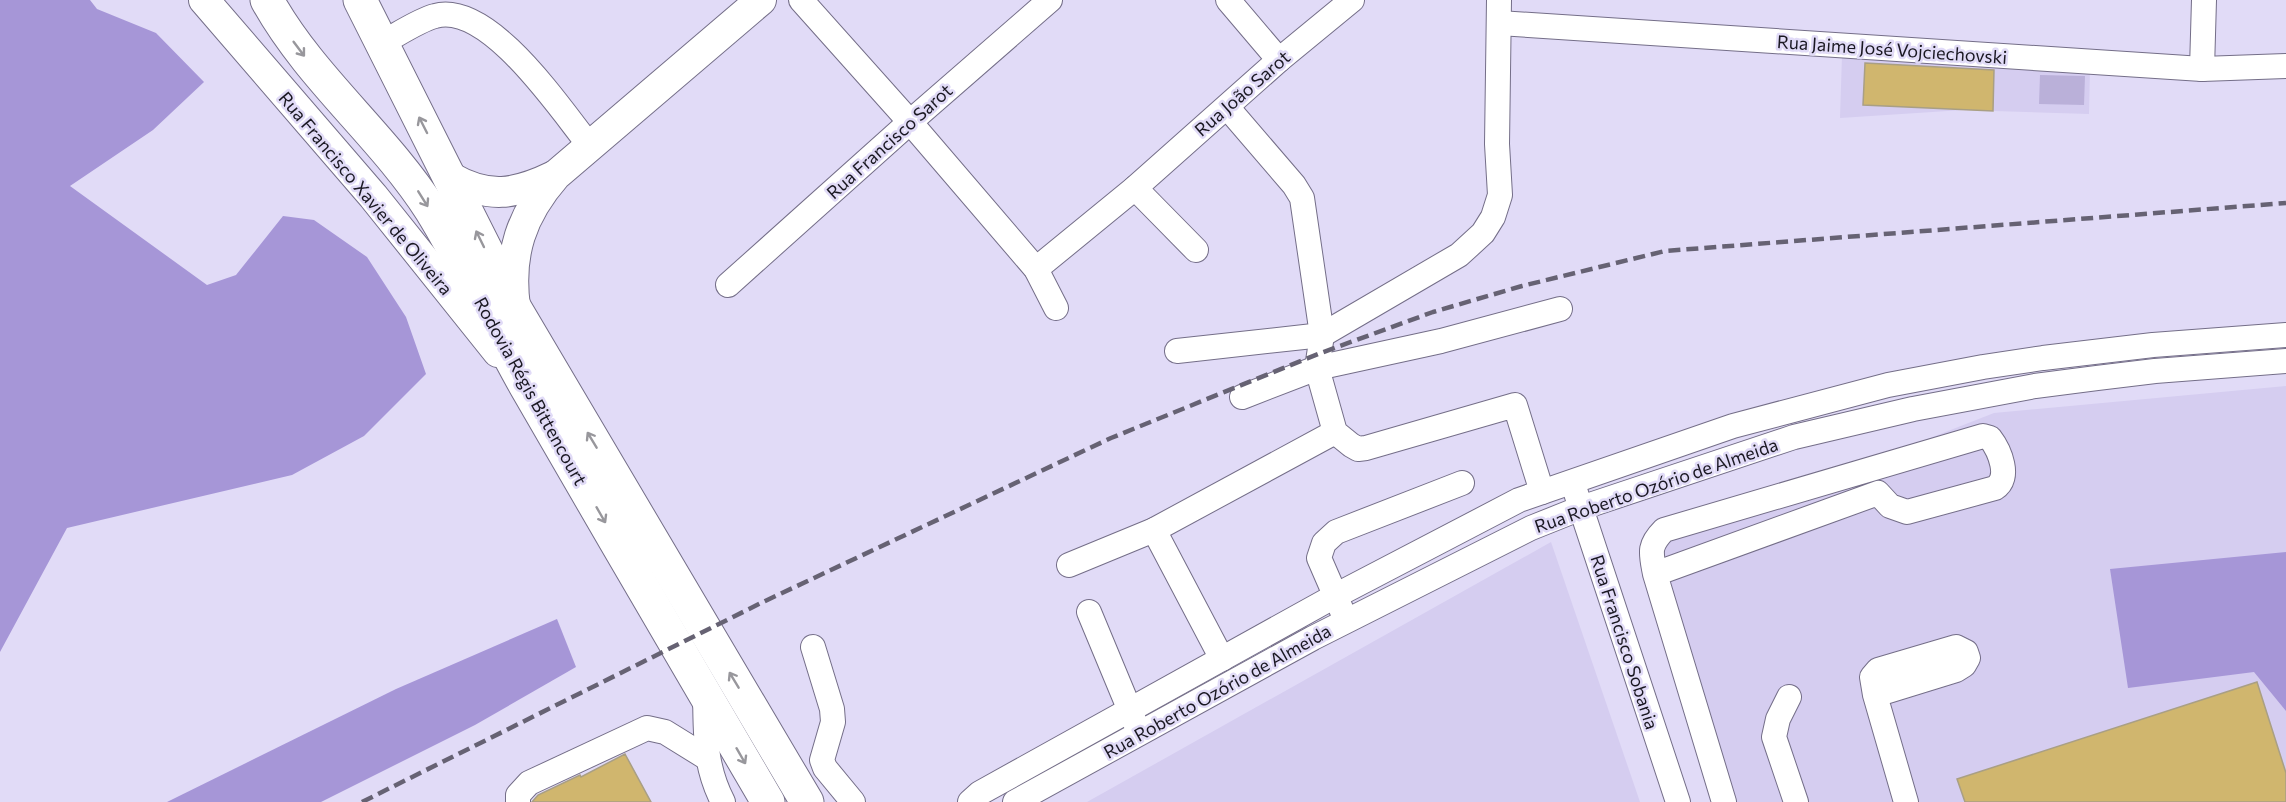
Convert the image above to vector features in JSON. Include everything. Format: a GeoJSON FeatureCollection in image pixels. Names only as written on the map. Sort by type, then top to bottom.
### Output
{"type":"FeatureCollection","features":[{"type":"Feature","properties":{"kind":"highway","name":"Rodovia Régis Bittencourt"},"geometry":{"type":"LineString","coordinates":[[267,0],[289,35],[312,65],[391,155],[416,188],[447,237],[526,387],[768,802]]}},
{"type":"Feature","properties":{"kind":"highway","name":"Rodovia Régis Bittencourt"},"geometry":{"type":"LineString","coordinates":[[360,0],[516,310],[807,802]]}},
{"type":"Feature","properties":{"kind":"main road","name":"Rua Francisco Xavier de Oliveira"},"geometry":{"type":"LineString","coordinates":[[204,0],[373,196],[526,387]]}},
{"type":"Feature","properties":{"kind":"main road"},"geometry":{"type":"LineString","coordinates":[[516,310],[512,285],[517,245],[532,207],[556,175],[761,0]]}},
{"type":"Feature","properties":{"kind":"main road"},"geometry":{"type":"LineString","coordinates":[[450,177],[479,190],[503,192],[526,188],[556,175]]}},
{"type":"Feature","properties":{"kind":"street"},"geometry":{"type":"LineString","coordinates":[[801,0],[910,122],[1036,269],[1056,308]]}},
{"type":"Feature","properties":{"kind":"street","name":"Rua Francisco Sarot"},"geometry":{"type":"LineString","coordinates":[[728,285],[1050,0]]}},
{"type":"Feature","properties":{"kind":"street"},"geometry":{"type":"LineString","coordinates":[[1228,0],[1279,60]]}},
{"type":"Feature","properties":{"kind":"street","name":"Rua João Sarot"},"geometry":{"type":"LineString","coordinates":[[1036,269],[1135,188],[1279,60],[1352,0]]}},
{"type":"Feature","properties":{"kind":"street"},"geometry":{"type":"LineString","coordinates":[[2202,69],[2204,0]]}},
{"type":"Feature","properties":{"kind":"street"},"geometry":{"type":"LineString","coordinates":[[1177,351],[1322,334],[1459,255],[1483,233],[1493,218],[1500,195],[1497,144],[1499,12]]}},
{"type":"Feature","properties":{"kind":"street","name":"Rua Jaime José Vojciechovski"},"geometry":{"type":"LineString","coordinates":[[1499,12],[2202,69],[2286,66]]}},
{"type":"Feature","properties":{"kind":"street"},"geometry":{"type":"LineString","coordinates":[[382,43],[434,16],[453,14],[479,25],[499,38],[516,55],[590,146]]}},
{"type":"Feature","properties":{"kind":"street"},"geometry":{"type":"LineString","coordinates":[[1227,107],[1294,185],[1302,198],[1322,334],[1317,368],[1335,432],[1358,449],[1366,448],[1515,405],[1542,492]]}},
{"type":"Feature","properties":{"kind":"street"},"geometry":{"type":"LineString","coordinates":[[1135,188],[1196,250]]}},
{"type":"Feature","properties":{"kind":"street"},"geometry":{"type":"LineString","coordinates":[[1242,397],[1317,368],[1441,341],[1560,309]]}},
{"type":"Feature","properties":{"kind":"street"},"geometry":{"type":"LineString","coordinates":[[970,802],[981,793],[1335,596],[1501,508],[1542,492],[1733,426],[1911,380],[1983,367],[2093,352],[2286,335]]}},
{"type":"Feature","properties":{"kind":"street"},"geometry":{"type":"LineString","coordinates":[[2153,345],[2155,370]]}},
{"type":"Feature","properties":{"kind":"street"},"geometry":{"type":"LineString","coordinates":[[2093,352],[2097,378]]}},
{"type":"Feature","properties":{"kind":"street","name":"Rua Roberto Ozório de Almeida"},"geometry":{"type":"LineString","coordinates":[[1015,802],[1347,621],[1532,528],[1581,508],[1820,430],[1989,394],[2155,370],[2286,361]]}},
{"type":"Feature","properties":{"kind":"street"},"geometry":{"type":"LineString","coordinates":[[1983,367],[1989,394]]}},
{"type":"Feature","properties":{"kind":"street"},"geometry":{"type":"LineString","coordinates":[[1813,404],[1820,430]]}},
{"type":"Feature","properties":{"kind":"street"},"geometry":{"type":"LineString","coordinates":[[1069,565],[1154,530],[1335,432]]}},
{"type":"Feature","properties":{"kind":"street"},"geometry":{"type":"LineString","coordinates":[[1655,574],[1878,493],[1890,506],[1907,512],[1995,488],[2002,484],[2004,478],[2000,456],[1990,438],[1983,436],[1664,530],[1656,539],[1651,549],[1655,574],[1724,802]]}},
{"type":"Feature","properties":{"kind":"street"},"geometry":{"type":"LineString","coordinates":[[1637,460],[1646,486]]}},
{"type":"Feature","properties":{"kind":"street","name":"Rua Francisco Sobania"},"geometry":{"type":"LineString","coordinates":[[1573,482],[1678,802]]}},
{"type":"Feature","properties":{"kind":"street"},"geometry":{"type":"LineString","coordinates":[[1347,621],[1319,558],[1324,543],[1336,532],[1462,483]]}},
{"type":"Feature","properties":{"kind":"street"},"geometry":{"type":"LineString","coordinates":[[1154,530],[1221,658]]}},
{"type":"Feature","properties":{"kind":"street"},"geometry":{"type":"LineString","coordinates":[[1089,612],[1140,733]]}},
{"type":"Feature","properties":{"kind":"street"},"geometry":{"type":"LineString","coordinates":[[813,647],[832,709],[833,722],[822,760],[825,768],[853,802]]}},
{"type":"Feature","properties":{"kind":"street"},"geometry":{"type":"LineString","coordinates":[[705,693],[707,758],[713,783],[723,802]]}},
{"type":"Feature","properties":{"kind":"street"},"geometry":{"type":"LineString","coordinates":[[1875,695],[1906,802]]}},
{"type":"Feature","properties":{"kind":"street"},"geometry":{"type":"LineString","coordinates":[[1789,697],[1778,718],[1774,737],[1796,802]]}},
{"type":"Feature","properties":{"kind":"street"},"geometry":{"type":"LineString","coordinates":[[518,802],[518,795],[529,783],[647,728],[665,732],[707,758]]}},
{"type":"Feature","properties":{"kind":"shaded area"},"geometry":{"type":"Polygon","coordinates":[[[0,0],[90,0],[97,9],[156,33],[204,82],[153,130],[70,186],[207,285],[236,275],[283,216],[314,220],[367,257],[406,317],[426,374],[364,436],[292,475],[67,528],[0,652],[0,0]]]}},
{"type":"Feature","properties":{"kind":"shaded area"},"geometry":{"type":"Polygon","coordinates":[[[1842,55],[2090,68],[2089,114],[1963,110],[1840,118],[1842,55]]]}},
{"type":"Feature","properties":{"kind":"shaded area"},"geometry":{"type":"Polygon","coordinates":[[[2040,75],[2085,76],[2084,105],[2039,104],[2040,75]]]}},
{"type":"Feature","properties":{"kind":"shaded area"},"geometry":{"type":"Polygon","coordinates":[[[2286,386],[2286,802],[1730,802],[1646,549],[1994,413],[2286,386]]]}},
{"type":"Feature","properties":{"kind":"shaded area"},"geometry":{"type":"Polygon","coordinates":[[[1551,542],[1640,802],[1087,802],[1551,542]]]}},
{"type":"Feature","properties":{"kind":"shaded area"},"geometry":{"type":"Polygon","coordinates":[[[2286,552],[2286,711],[2254,672],[2128,688],[2110,569],[2286,552]]]}},
{"type":"Feature","properties":{"kind":"shaded area"},"geometry":{"type":"Polygon","coordinates":[[[557,619],[576,667],[475,725],[321,802],[167,802],[396,689],[557,619]]]}},
{"type":"Feature","properties":{"kind":"building"},"geometry":{"type":"Polygon","coordinates":[[[1865,63],[1994,70],[1993,111],[1863,105],[1865,63]]]}},
{"type":"Feature","properties":{"kind":"building"},"geometry":{"type":"Polygon","coordinates":[[[2257,682],[2286,773],[2286,802],[1965,802],[1957,779],[2257,682]]]}},
{"type":"Feature","properties":{"kind":"building"},"geometry":{"type":"Polygon","coordinates":[[[625,754],[651,802],[532,802],[538,795],[580,775],[581,777],[625,754]]]}},
{"type":"Feature","properties":{"kind":"railway"},"geometry":{"type":"LineString","coordinates":[[362,802],[763,602],[1111,438],[1318,354],[1433,312],[1522,286],[1665,251],[2286,203]]}}]}
